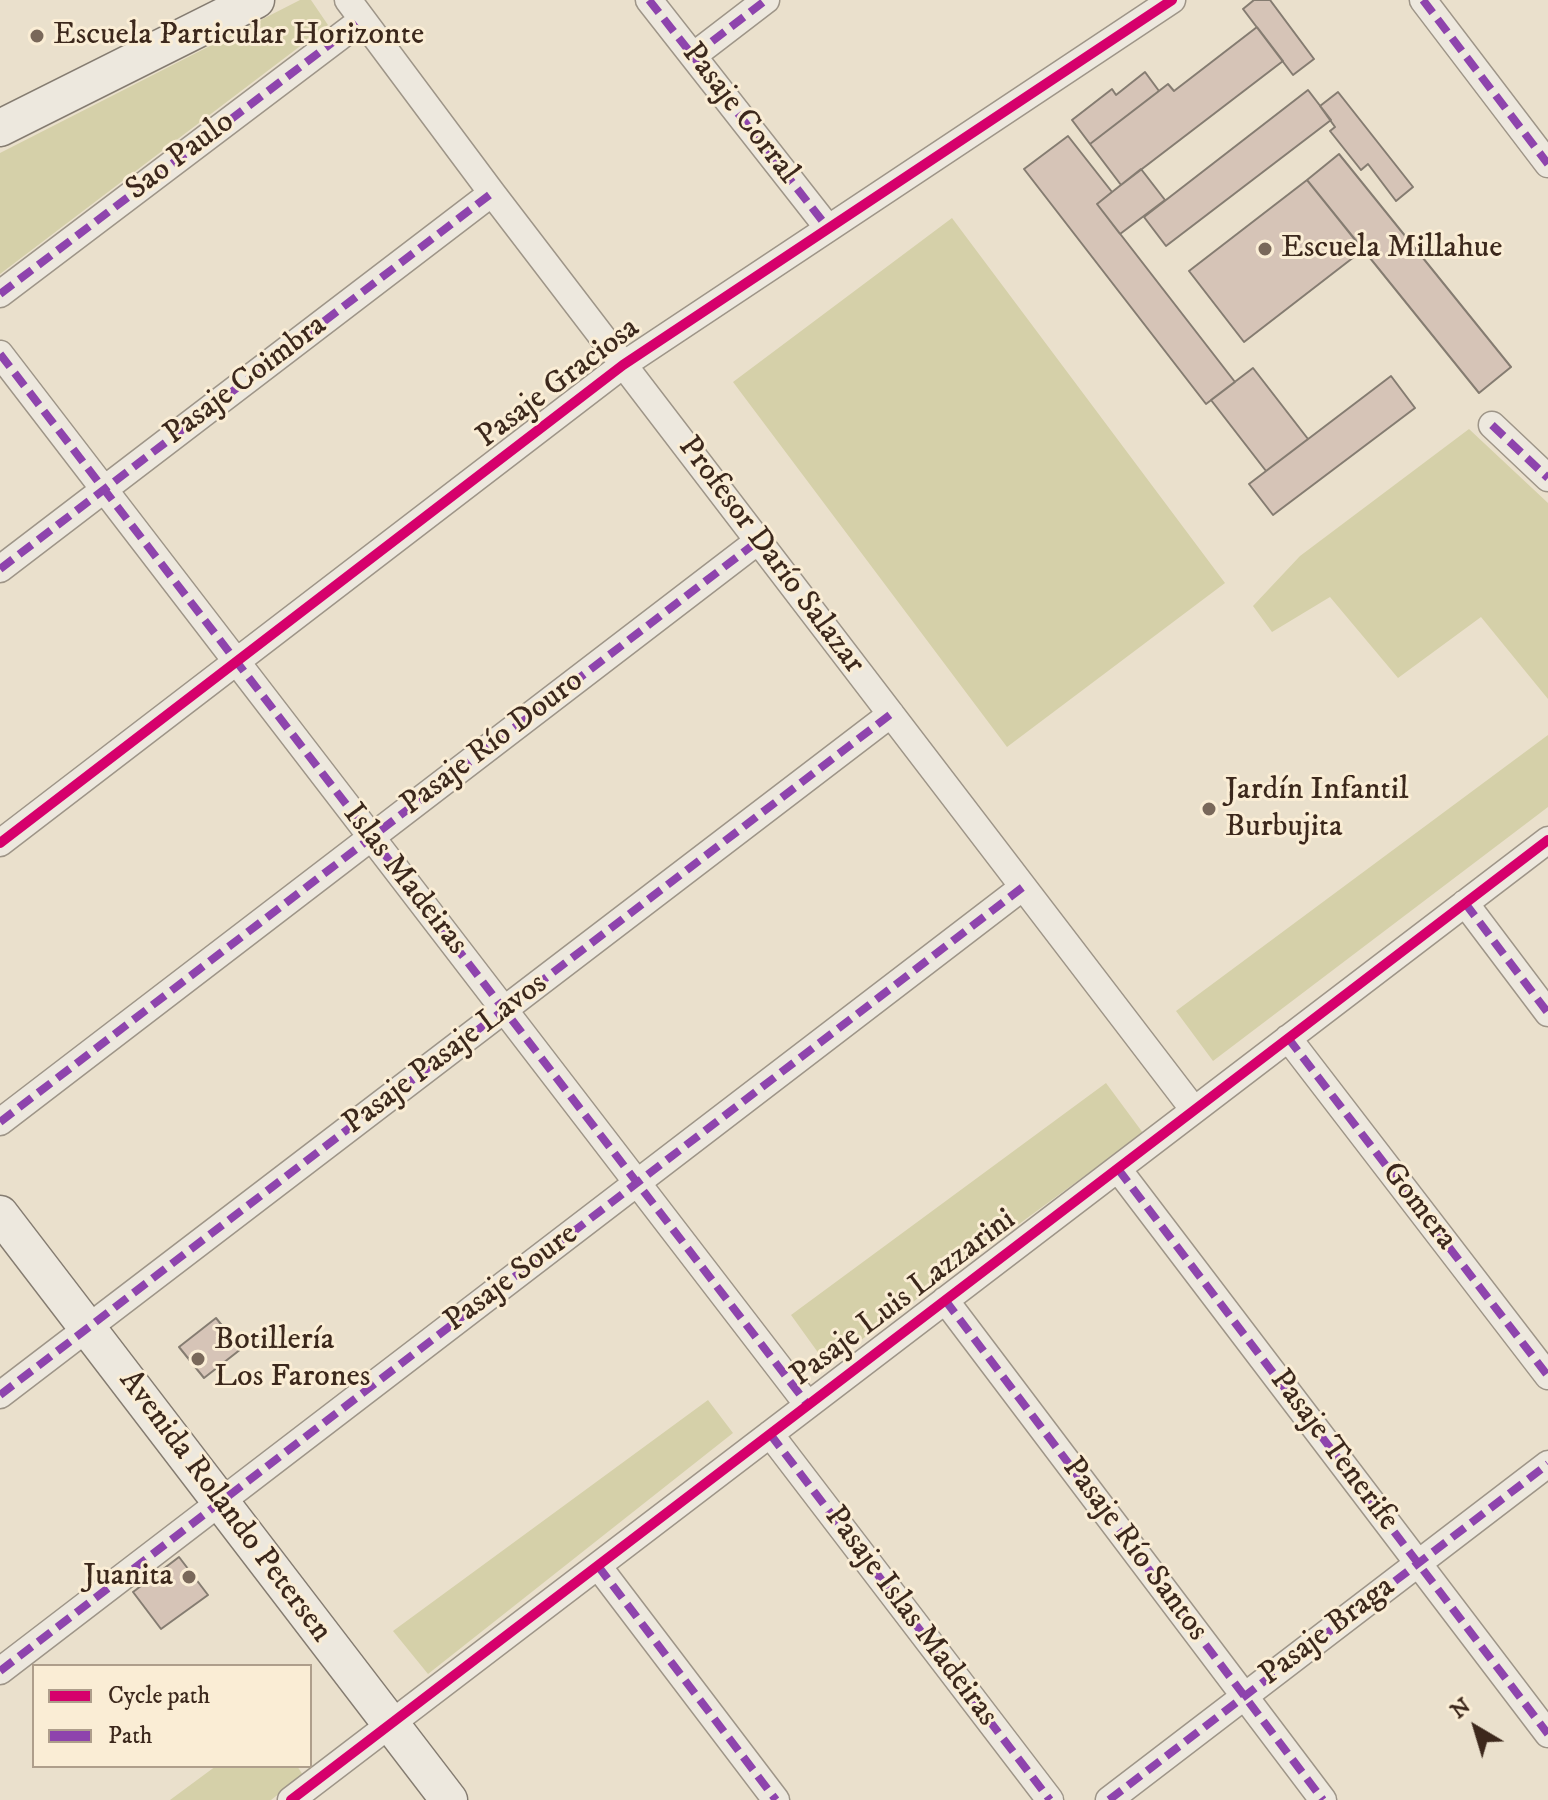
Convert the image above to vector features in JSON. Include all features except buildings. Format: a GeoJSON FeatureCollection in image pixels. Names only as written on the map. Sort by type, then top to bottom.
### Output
{"type":"FeatureCollection","features":[{"type":"Feature","properties":{"kind":"street"},"geometry":{"type":"LineString","coordinates":[[0,128],[256,0]]}},
{"type":"Feature","properties":{"kind":"street","name":"Pasaje Corral"},"geometry":{"type":"LineString","coordinates":[[649,0],[828,228]]}},
{"type":"Feature","properties":{"kind":"street"},"geometry":{"type":"LineString","coordinates":[[693,56],[766,0]]}},
{"type":"Feature","properties":{"kind":"street","name":"Pasaje Graciosa"},"geometry":{"type":"LineString","coordinates":[[0,843],[623,365],[1172,0]]}},
{"type":"Feature","properties":{"kind":"street"},"geometry":{"type":"LineString","coordinates":[[1423,0],[1548,164]]}},
{"type":"Feature","properties":{"kind":"street","name":"Profesor Darío Salazar"},"geometry":{"type":"LineString","coordinates":[[355,10],[1194,1110]]}},
{"type":"Feature","properties":{"kind":"street","name":"Sao Paulo"},"geometry":{"type":"LineString","coordinates":[[0,294],[355,10]]}},
{"type":"Feature","properties":{"kind":"street","name":"Pasaje Coimbra"},"geometry":{"type":"LineString","coordinates":[[0,569],[492,193]]}},
{"type":"Feature","properties":{"kind":"street","name":"Islas Madeiras"},"geometry":{"type":"LineString","coordinates":[[0,354],[808,1405]]}},
{"type":"Feature","properties":{"kind":"street"},"geometry":{"type":"LineString","coordinates":[[1492,425],[1548,478]]}},
{"type":"Feature","properties":{"kind":"street","name":"Pasaje Río Douro"},"geometry":{"type":"LineString","coordinates":[[0,1122],[758,541]]}},
{"type":"Feature","properties":{"kind":"street","name":"Pasaje Pasaje Lavos"},"geometry":{"type":"LineString","coordinates":[[0,1395],[891,714]]}},
{"type":"Feature","properties":{"kind":"street","name":"Pasaje Luis Lazzarini"},"geometry":{"type":"LineString","coordinates":[[291,1800],[1548,840]]}},
{"type":"Feature","properties":{"kind":"street","name":"Pasaje Soure"},"geometry":{"type":"LineString","coordinates":[[0,1671],[1023,887]]}},
{"type":"Feature","properties":{"kind":"street"},"geometry":{"type":"LineString","coordinates":[[1465,903],[1548,1013]]}},
{"type":"Feature","properties":{"kind":"street","name":"Gomera"},"geometry":{"type":"LineString","coordinates":[[1288,1038],[1548,1376]]}},
{"type":"Feature","properties":{"kind":"street","name":"Pasaje Tenerife"},"geometry":{"type":"LineString","coordinates":[[1118,1169],[1548,1734]]}},
{"type":"Feature","properties":{"kind":"street","name":"Avenida Rolando Petersen"},"geometry":{"type":"LineString","coordinates":[[0,1214],[449,1800]]}},
{"type":"Feature","properties":{"kind":"street","name":"Pasaje Río Santos"},"geometry":{"type":"LineString","coordinates":[[945,1300],[1323,1800]]}},
{"type":"Feature","properties":{"kind":"street","name":"Pasaje Islas Madeiras"},"geometry":{"type":"LineString","coordinates":[[770,1434],[1050,1800]]}},
{"type":"Feature","properties":{"kind":"street","name":"Pasaje Braga"},"geometry":{"type":"LineString","coordinates":[[1109,1800],[1548,1464]]}},
{"type":"Feature","properties":{"kind":"street"},"geometry":{"type":"LineString","coordinates":[[598,1566],[776,1800]]}},
{"type":"Feature","properties":{"kind":"shaded area"},"geometry":{"type":"Polygon","coordinates":[[[300,0],[311,0],[328,25],[0,274],[0,153],[300,0]]]}},
{"type":"Feature","properties":{"kind":"shaded area"},"geometry":{"type":"Polygon","coordinates":[[[952,218],[1225,583],[1007,747],[733,382],[952,218]]]}},
{"type":"Feature","properties":{"kind":"shaded area"},"geometry":{"type":"Polygon","coordinates":[[[1469,429],[1548,503],[1548,699],[1481,617],[1398,678],[1330,597],[1272,632],[1253,606],[1300,556],[1469,429]]]}},
{"type":"Feature","properties":{"kind":"shaded area"},"geometry":{"type":"Polygon","coordinates":[[[1548,735],[1548,807],[1213,1061],[1176,1011],[1548,735]]]}},
{"type":"Feature","properties":{"kind":"shaded area"},"geometry":{"type":"Polygon","coordinates":[[[1106,1083],[1143,1133],[827,1365],[791,1315],[1106,1083]]]}},
{"type":"Feature","properties":{"kind":"shaded area"},"geometry":{"type":"Polygon","coordinates":[[[708,1400],[733,1433],[428,1674],[393,1631],[708,1400]]]}},
{"type":"Feature","properties":{"kind":"shaded area"},"geometry":{"type":"Polygon","coordinates":[[[213,1768],[298,1768],[303,1775],[271,1800],[170,1800],[213,1768]]]}},
{"type":"Feature","properties":{"kind":"marked path"},"geometry":{"type":"LineString","coordinates":[[649,0],[828,228]]}},
{"type":"Feature","properties":{"kind":"marked path"},"geometry":{"type":"LineString","coordinates":[[693,56],[766,0]]}},
{"type":"Feature","properties":{"kind":"marked path"},"geometry":{"type":"LineString","coordinates":[[1423,0],[1548,164]]}},
{"type":"Feature","properties":{"kind":"marked path"},"geometry":{"type":"LineString","coordinates":[[0,294],[362,20]]}},
{"type":"Feature","properties":{"kind":"marked path"},"geometry":{"type":"LineString","coordinates":[[0,569],[492,193]]}},
{"type":"Feature","properties":{"kind":"marked path"},"geometry":{"type":"LineString","coordinates":[[0,354],[808,1405]]}},
{"type":"Feature","properties":{"kind":"marked path"},"geometry":{"type":"LineString","coordinates":[[1492,425],[1548,478]]}},
{"type":"Feature","properties":{"kind":"marked path"},"geometry":{"type":"LineString","coordinates":[[0,1122],[758,541]]}},
{"type":"Feature","properties":{"kind":"marked path"},"geometry":{"type":"LineString","coordinates":[[0,1395],[891,714]]}},
{"type":"Feature","properties":{"kind":"marked path"},"geometry":{"type":"LineString","coordinates":[[0,1671],[1023,887]]}},
{"type":"Feature","properties":{"kind":"marked path"},"geometry":{"type":"LineString","coordinates":[[1465,903],[1548,1013]]}},
{"type":"Feature","properties":{"kind":"marked path"},"geometry":{"type":"LineString","coordinates":[[1288,1038],[1548,1376]]}},
{"type":"Feature","properties":{"kind":"marked path"},"geometry":{"type":"LineString","coordinates":[[1118,1169],[1548,1734]]}},
{"type":"Feature","properties":{"kind":"marked path"},"geometry":{"type":"LineString","coordinates":[[945,1300],[1323,1800]]}},
{"type":"Feature","properties":{"kind":"marked path"},"geometry":{"type":"LineString","coordinates":[[770,1434],[1050,1800]]}},
{"type":"Feature","properties":{"kind":"marked path"},"geometry":{"type":"LineString","coordinates":[[1109,1800],[1548,1464]]}},
{"type":"Feature","properties":{"kind":"marked path"},"geometry":{"type":"LineString","coordinates":[[598,1566],[776,1800]]}},
{"type":"Feature","properties":{"kind":"cycle path"},"geometry":{"type":"LineString","coordinates":[[0,843],[623,365],[1172,0]]}},
{"type":"Feature","properties":{"kind":"cycle path"},"geometry":{"type":"LineString","coordinates":[[291,1800],[1548,840]]}},
{"type":"Feature","properties":{"kind":"place","name":"Escuela Particular Horizonte"},"geometry":{"type":"Point","coordinates":[37,36]}},
{"type":"Feature","properties":{"kind":"place","name":"Escuela Millahue"},"geometry":{"type":"Point","coordinates":[1265,249]}},
{"type":"Feature","properties":{"kind":"place","name":"Jardín Infantil Burbujita"},"geometry":{"type":"Point","coordinates":[1209,809]}},
{"type":"Feature","properties":{"kind":"place","name":"Botillería Los Farones"},"geometry":{"type":"Point","coordinates":[198,1359]}},
{"type":"Feature","properties":{"kind":"place","name":"Juanita"},"geometry":{"type":"Point","coordinates":[189,1577]}}]}
